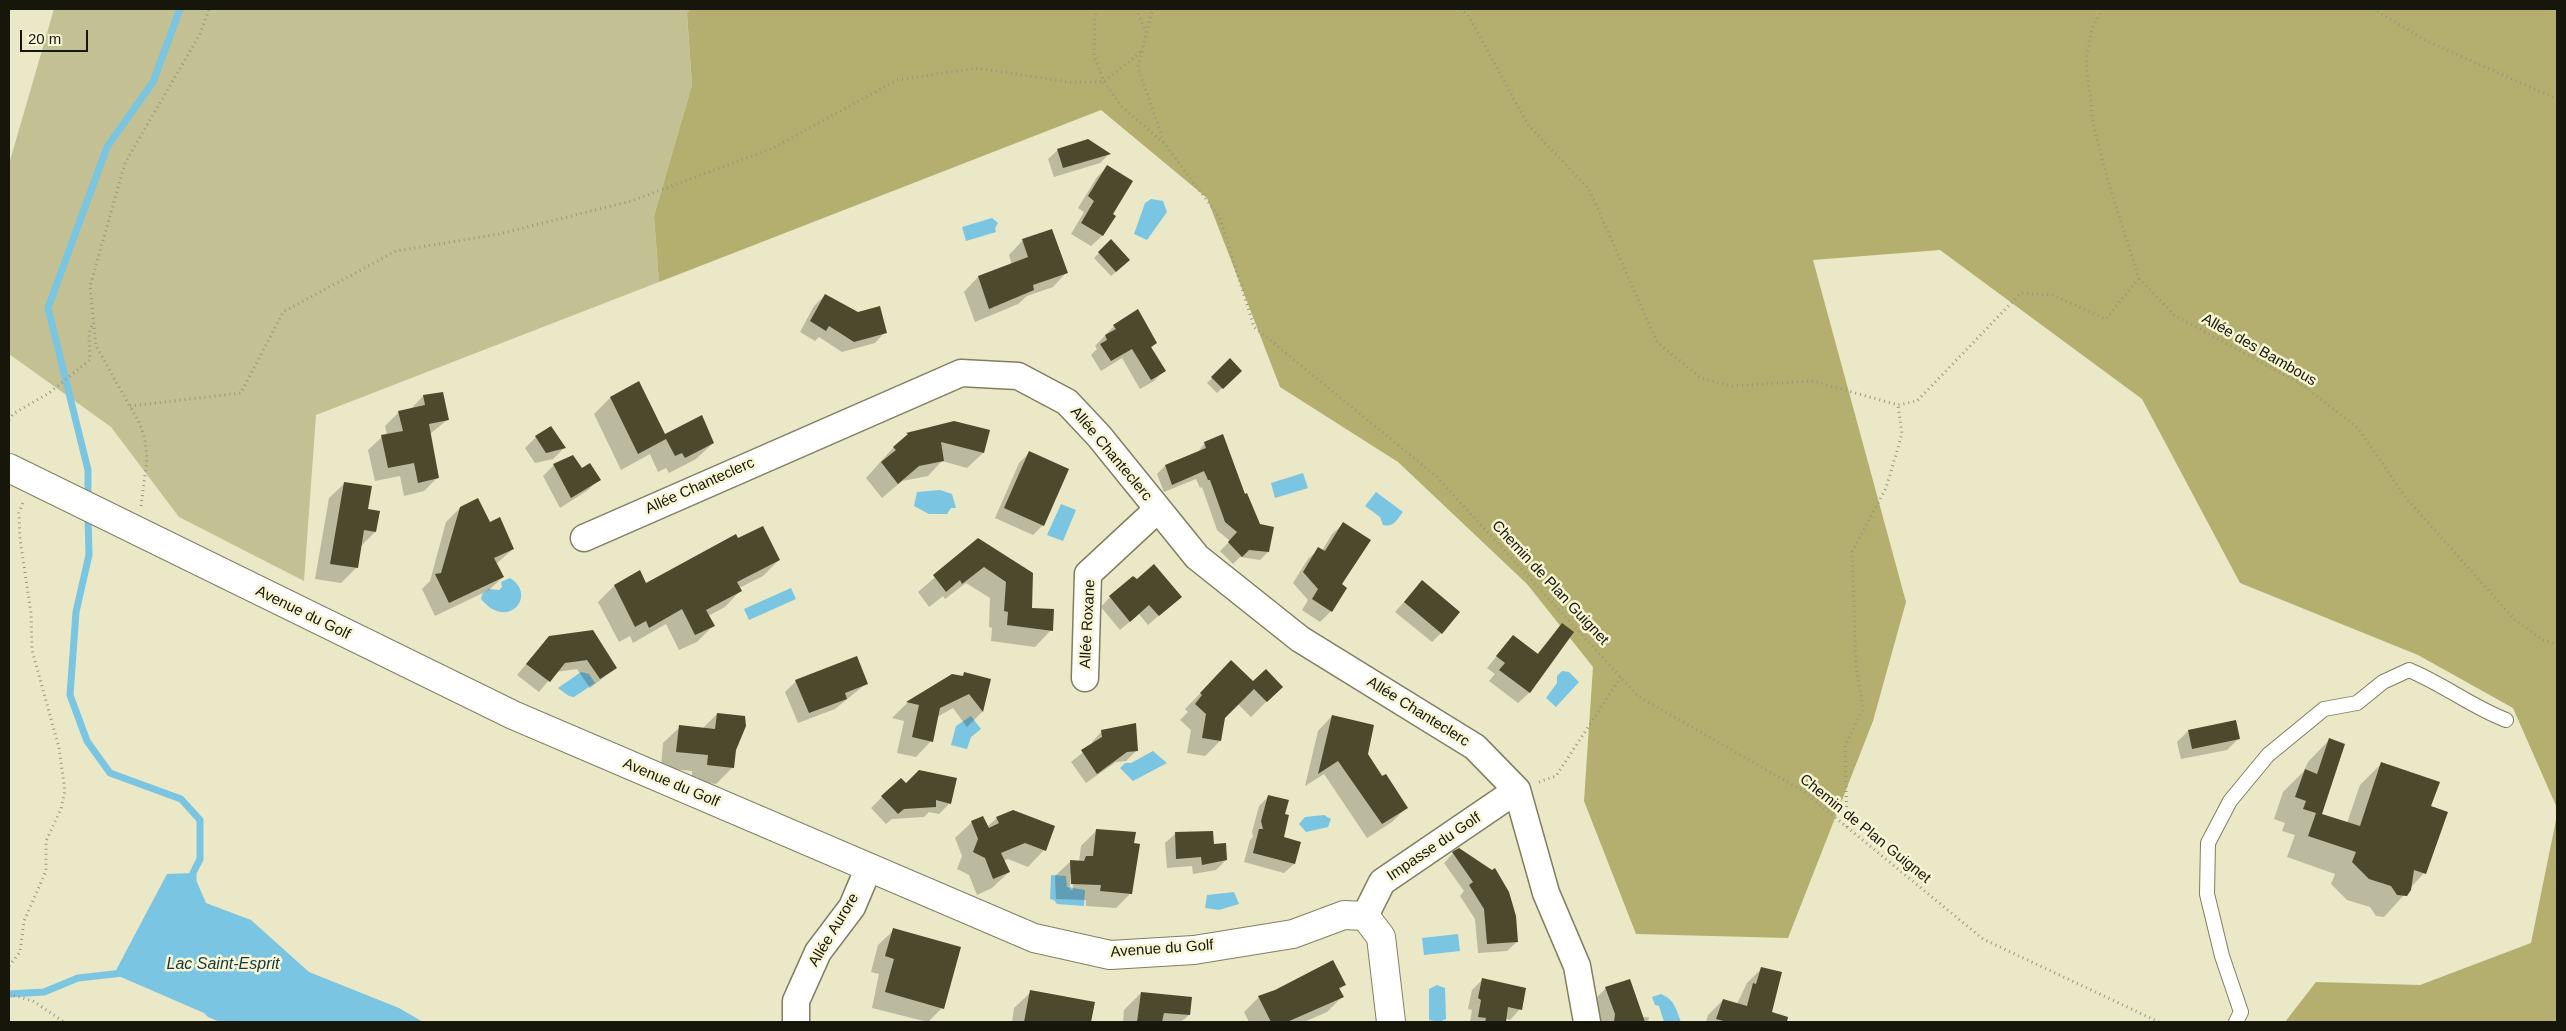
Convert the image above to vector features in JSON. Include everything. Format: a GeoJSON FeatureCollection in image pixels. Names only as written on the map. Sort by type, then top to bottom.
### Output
{"type":"FeatureCollection","features":[{"type":"Feature","properties":{"kind":"street","name":"Allée Chanteclerc"},"geometry":{"type":"LineString","coordinates":[[584,538],[961,373],[1018,376],[1067,402],[1099,436],[1197,557],[1300,639],[1475,747],[1517,790]]}},
{"type":"Feature","properties":{"kind":"street","name":"Avenue du Golf"},"geometry":{"type":"LineString","coordinates":[[20,473],[513,715],[1034,938],[1110,955],[1194,950],[1293,934],[1344,914],[1365,916]]}},
{"type":"Feature","properties":{"kind":"street","name":"Allée Roxane"},"geometry":{"type":"LineString","coordinates":[[1085,678],[1088,574],[1158,509]]}},
{"type":"Feature","properties":{"kind":"street","name":"Impasse du Golf"},"geometry":{"type":"LineString","coordinates":[[1365,916],[1382,882],[1517,790]]}},
{"type":"Feature","properties":{"kind":"street"},"geometry":{"type":"LineString","coordinates":[[1517,790],[1546,893],[1577,966],[1587,1022]]}},
{"type":"Feature","properties":{"kind":"street","name":"Allée Aurore"},"geometry":{"type":"LineString","coordinates":[[796,1022],[796,1001],[818,952],[852,907],[869,868]]}},
{"type":"Feature","properties":{"kind":"street"},"geometry":{"type":"LineString","coordinates":[[1365,916],[1381,937],[1391,1022]]}},
{"type":"Feature","properties":{"kind":"lane"},"geometry":{"type":"LineString","coordinates":[[2236,1022],[2241,1012],[2222,956],[2207,894],[2208,843],[2230,801],[2268,755],[2324,709],[2358,703],[2383,682],[2409,670],[2429,678],[2489,713],[2506,720]]}},
{"type":"Feature","properties":{"kind":"path"},"geometry":{"type":"LineString","coordinates":[[126,526],[140,519],[147,459],[145,440],[140,424],[96,346],[90,286],[125,163],[200,34],[210,9]]}},
{"type":"Feature","properties":{"kind":"path","name":"Chemin de Plan Guignet"},"geometry":{"type":"LineString","coordinates":[[1097,9],[1094,56],[1104,82],[1121,106],[1165,144],[1220,218],[1254,327],[1437,477],[1638,696],[1803,791],[1983,939],[2159,1022]]}},
{"type":"Feature","properties":{"kind":"path"},"geometry":{"type":"LineString","coordinates":[[1136,9],[1147,33]]}},
{"type":"Feature","properties":{"kind":"path"},"geometry":{"type":"LineString","coordinates":[[1156,9],[1151,14],[1138,67],[1165,144]]}},
{"type":"Feature","properties":{"kind":"path"},"geometry":{"type":"LineString","coordinates":[[1460,9],[1468,15],[1528,125],[1589,189],[1657,342],[1701,378],[1732,386],[1813,381],[1898,405],[1917,400],[2021,293],[2052,295],[2106,319],[2139,278]]}},
{"type":"Feature","properties":{"kind":"path","name":"Allée des Bambous"},"geometry":{"type":"LineString","coordinates":[[2103,9],[2092,28],[2086,62],[2094,128],[2110,188],[2139,278],[2174,315],[2303,385],[2358,428],[2406,498],[2515,620],[2543,640],[2557,644]]}},
{"type":"Feature","properties":{"kind":"path"},"geometry":{"type":"LineString","coordinates":[[2373,9],[2425,40],[2557,99]]}},
{"type":"Feature","properties":{"kind":"path"},"geometry":{"type":"LineString","coordinates":[[130,406],[241,393],[282,312],[396,250],[499,234],[631,201],[771,149],[897,80],[976,68],[1069,82],[1104,82],[1142,51]]}},
{"type":"Feature","properties":{"kind":"path"},"geometry":{"type":"LineString","coordinates":[[9,420],[13,414],[49,393],[90,360],[89,333],[94,319]]}},
{"type":"Feature","properties":{"kind":"path"},"geometry":{"type":"LineString","coordinates":[[1847,827],[1845,746],[1863,709],[1856,666],[1852,552],[1886,488],[1902,434],[1898,405]]}},
{"type":"Feature","properties":{"kind":"path"},"geometry":{"type":"LineString","coordinates":[[9,966],[20,952],[24,921],[46,871],[46,842],[61,809],[65,791],[59,748],[32,650],[31,613],[20,539],[20,473]]}},
{"type":"Feature","properties":{"kind":"path"},"geometry":{"type":"LineString","coordinates":[[1517,790],[1556,776],[1621,677]]}},
{"type":"Feature","properties":{"kind":"path"},"geometry":{"type":"LineString","coordinates":[[9,994],[33,1001],[64,1022]]}},
{"type":"Feature","properties":{"kind":"shaded area"},"geometry":{"type":"Polygon","coordinates":[[[54,9],[690,9],[687,15],[692,85],[654,216],[659,282],[316,415],[304,581],[179,517],[111,427],[9,354],[9,164],[54,9]]]}},
{"type":"Feature","properties":{"kind":"shaded area"},"geometry":{"type":"Polygon","coordinates":[[[690,9],[2557,9],[2557,808],[2513,708],[2418,655],[2240,583],[2142,399],[1940,250],[1813,260],[1906,602],[1873,721],[1788,938],[1636,934],[1584,801],[1593,667],[1527,584],[1398,462],[1280,387],[1207,198],[1101,110],[659,282],[654,216],[692,85],[687,14],[690,9]]]}},
{"type":"Feature","properties":{"kind":"shaded area"},"geometry":{"type":"Polygon","coordinates":[[[2557,815],[2557,1022],[2285,1022],[2316,982],[2420,985],[2531,943],[2557,815]]]}},
{"type":"Feature","properties":{"kind":"water"},"geometry":{"type":"Polygon","coordinates":[[[1151,199],[1163,201],[1167,212],[1147,240],[1134,234],[1145,203],[1151,199]]]}},
{"type":"Feature","properties":{"kind":"water"},"geometry":{"type":"Polygon","coordinates":[[[992,218],[998,223],[995,228],[996,232],[966,241],[962,227],[992,218]]]}},
{"type":"Feature","properties":{"kind":"water"},"geometry":{"type":"Polygon","coordinates":[[[1303,473],[1308,488],[1275,498],[1271,483],[1303,473]]]}},
{"type":"Feature","properties":{"kind":"water"},"geometry":{"type":"Polygon","coordinates":[[[940,490],[952,494],[956,508],[951,508],[947,514],[929,514],[914,506],[917,492],[940,490]]]}},
{"type":"Feature","properties":{"kind":"water"},"geometry":{"type":"Polygon","coordinates":[[[1376,492],[1403,512],[1393,524],[1383,525],[1380,517],[1365,506],[1376,492]]]}},
{"type":"Feature","properties":{"kind":"water"},"geometry":{"type":"Polygon","coordinates":[[[1061,504],[1076,510],[1063,541],[1047,535],[1061,504]]]}},
{"type":"Feature","properties":{"kind":"water"},"geometry":{"type":"Polygon","coordinates":[[[510,578],[518,585],[521,593],[520,601],[516,607],[509,611],[501,612],[491,608],[481,599],[482,594],[489,589],[499,590],[502,587],[501,582],[510,578]]]}},
{"type":"Feature","properties":{"kind":"water"},"geometry":{"type":"Polygon","coordinates":[[[791,588],[796,599],[749,620],[744,609],[791,588]]]}},
{"type":"Feature","properties":{"kind":"water"},"geometry":{"type":"Polygon","coordinates":[[[1562,671],[1569,672],[1579,682],[1556,707],[1546,698],[1557,683],[1557,676],[1562,671]]]}},
{"type":"Feature","properties":{"kind":"water"},"geometry":{"type":"Polygon","coordinates":[[[581,672],[589,674],[595,683],[574,697],[569,696],[558,688],[581,672]]]}},
{"type":"Feature","properties":{"kind":"water"},"geometry":{"type":"Polygon","coordinates":[[[971,716],[981,729],[971,737],[967,749],[951,745],[956,726],[971,716]]]}},
{"type":"Feature","properties":{"kind":"water"},"geometry":{"type":"Polygon","coordinates":[[[1153,751],[1167,763],[1133,781],[1120,768],[1125,763],[1131,763],[1153,751]]]}},
{"type":"Feature","properties":{"kind":"water"},"geometry":{"type":"Polygon","coordinates":[[[1324,815],[1331,819],[1328,827],[1306,832],[1299,824],[1305,817],[1324,815]]]}},
{"type":"Feature","properties":{"kind":"water","name":"Lac Saint-Esprit"},"geometry":{"type":"Polygon","coordinates":[[[193,873],[206,903],[251,920],[309,972],[399,1008],[423,1022],[220,1022],[208,1017],[204,1013],[114,974],[167,874],[193,873]]]}},
{"type":"Feature","properties":{"kind":"water"},"geometry":{"type":"Polygon","coordinates":[[[1051,875],[1066,876],[1067,887],[1085,890],[1084,906],[1057,904],[1054,900],[1050,899],[1051,875]]]}},
{"type":"Feature","properties":{"kind":"water"},"geometry":{"type":"Polygon","coordinates":[[[1234,892],[1239,904],[1219,910],[1205,908],[1207,895],[1234,892]]]}},
{"type":"Feature","properties":{"kind":"water"},"geometry":{"type":"Polygon","coordinates":[[[1458,934],[1460,951],[1424,955],[1422,938],[1458,934]]]}},
{"type":"Feature","properties":{"kind":"water"},"geometry":{"type":"Polygon","coordinates":[[[1437,985],[1445,988],[1446,1019],[1440,1022],[1429,1020],[1429,989],[1437,985]]]}},
{"type":"Feature","properties":{"kind":"water"},"geometry":{"type":"Polygon","coordinates":[[[1661,994],[1672,1002],[1681,1022],[1664,1022],[1659,1006],[1655,1005],[1652,997],[1661,994]]]}},
{"type":"Feature","properties":{"kind":"building"},"geometry":{"type":"Polygon","coordinates":[[[1088,139],[1111,154],[1063,168],[1057,149],[1088,139]]]}},
{"type":"Feature","properties":{"kind":"building"},"geometry":{"type":"Polygon","coordinates":[[[1107,165],[1133,181],[1113,214],[1116,216],[1103,236],[1081,223],[1094,201],[1088,196],[1107,165]]]}},
{"type":"Feature","properties":{"kind":"building"},"geometry":{"type":"Polygon","coordinates":[[[1052,229],[1068,273],[1033,285],[1034,290],[989,309],[978,276],[1028,257],[1022,239],[1052,229]]]}},
{"type":"Feature","properties":{"kind":"building"},"geometry":{"type":"Polygon","coordinates":[[[1111,239],[1130,260],[1116,272],[1098,252],[1111,239]]]}},
{"type":"Feature","properties":{"kind":"building"},"geometry":{"type":"Polygon","coordinates":[[[825,294],[858,312],[880,306],[887,333],[854,342],[829,326],[826,331],[810,321],[825,294]]]}},
{"type":"Feature","properties":{"kind":"building"},"geometry":{"type":"Polygon","coordinates":[[[1138,309],[1157,343],[1151,347],[1166,371],[1151,380],[1132,349],[1111,361],[1100,344],[1107,340],[1105,335],[1116,329],[1113,325],[1138,309]]]}},
{"type":"Feature","properties":{"kind":"building"},"geometry":{"type":"Polygon","coordinates":[[[1230,358],[1242,371],[1223,389],[1211,377],[1230,358]]]}},
{"type":"Feature","properties":{"kind":"building"},"geometry":{"type":"Polygon","coordinates":[[[639,381],[665,434],[702,415],[714,443],[685,458],[682,453],[675,456],[666,439],[638,454],[610,397],[639,381]]]}},
{"type":"Feature","properties":{"kind":"building"},"geometry":{"type":"Polygon","coordinates":[[[443,392],[449,420],[429,424],[439,478],[418,483],[414,463],[388,468],[381,435],[403,431],[398,411],[425,405],[423,395],[443,392]]]}},
{"type":"Feature","properties":{"kind":"building"},"geometry":{"type":"Polygon","coordinates":[[[954,421],[990,430],[984,453],[941,442],[944,461],[919,466],[898,484],[881,462],[896,450],[893,447],[908,434],[906,433],[954,421]]]}},
{"type":"Feature","properties":{"kind":"building"},"geometry":{"type":"Polygon","coordinates":[[[551,426],[566,448],[546,453],[535,436],[551,426]]]}},
{"type":"Feature","properties":{"kind":"building"},"geometry":{"type":"Polygon","coordinates":[[[1223,434],[1245,494],[1247,493],[1260,524],[1274,527],[1269,552],[1249,550],[1242,557],[1228,542],[1237,532],[1225,522],[1210,480],[1208,480],[1204,471],[1172,485],[1165,465],[1206,448],[1204,442],[1223,434]]]}},
{"type":"Feature","properties":{"kind":"building"},"geometry":{"type":"Polygon","coordinates":[[[1029,451],[1069,469],[1044,526],[1004,508],[1029,451]]]}},
{"type":"Feature","properties":{"kind":"building"},"geometry":{"type":"Polygon","coordinates":[[[573,455],[582,468],[590,463],[601,480],[571,498],[553,464],[573,455]]]}},
{"type":"Feature","properties":{"kind":"building"},"geometry":{"type":"Polygon","coordinates":[[[344,482],[372,486],[368,509],[380,511],[376,532],[364,530],[358,568],[330,564],[344,482]]]}},
{"type":"Feature","properties":{"kind":"building"},"geometry":{"type":"Polygon","coordinates":[[[478,498],[490,522],[500,517],[514,549],[494,558],[504,577],[449,603],[435,574],[441,573],[460,507],[478,498]]]}},
{"type":"Feature","properties":{"kind":"building"},"geometry":{"type":"Polygon","coordinates":[[[1343,522],[1371,540],[1342,584],[1347,588],[1332,612],[1312,599],[1318,589],[1303,572],[1318,547],[1325,551],[1343,522]]]}},
{"type":"Feature","properties":{"kind":"building"},"geometry":{"type":"Polygon","coordinates":[[[763,526],[780,560],[737,582],[742,591],[706,610],[715,626],[695,635],[682,609],[649,628],[646,621],[635,627],[614,585],[640,570],[646,583],[736,534],[738,538],[763,526]]]}},
{"type":"Feature","properties":{"kind":"building"},"geometry":{"type":"Polygon","coordinates":[[[978,538],[1033,573],[1032,608],[1054,609],[1053,631],[1007,625],[1008,612],[1004,611],[1006,582],[984,567],[962,584],[960,580],[946,592],[933,575],[978,538]]]}},
{"type":"Feature","properties":{"kind":"building"},"geometry":{"type":"Polygon","coordinates":[[[1154,564],[1182,597],[1159,616],[1149,605],[1130,622],[1109,596],[1133,576],[1137,579],[1154,564]]]}},
{"type":"Feature","properties":{"kind":"building"},"geometry":{"type":"Polygon","coordinates":[[[1422,580],[1460,612],[1442,634],[1404,602],[1422,580]]]}},
{"type":"Feature","properties":{"kind":"building"},"geometry":{"type":"Polygon","coordinates":[[[1562,623],[1574,632],[1530,693],[1499,670],[1505,663],[1496,656],[1513,635],[1538,654],[1562,623]]]}},
{"type":"Feature","properties":{"kind":"building"},"geometry":{"type":"Polygon","coordinates":[[[593,630],[617,668],[600,679],[587,660],[565,663],[550,682],[526,664],[549,636],[593,630]]]}},
{"type":"Feature","properties":{"kind":"building"},"geometry":{"type":"Polygon","coordinates":[[[857,656],[868,684],[845,693],[847,699],[809,713],[795,680],[857,656]]]}},
{"type":"Feature","properties":{"kind":"building"},"geometry":{"type":"Polygon","coordinates":[[[1231,660],[1253,681],[1266,669],[1283,687],[1267,702],[1254,689],[1225,718],[1221,741],[1202,738],[1206,714],[1195,704],[1202,695],[1200,693],[1231,660]]]}},
{"type":"Feature","properties":{"kind":"building"},"geometry":{"type":"Polygon","coordinates":[[[964,672],[991,679],[983,712],[969,694],[940,708],[933,742],[912,737],[919,705],[906,702],[952,674],[963,676],[964,672]]]}},
{"type":"Feature","properties":{"kind":"building"},"geometry":{"type":"Polygon","coordinates":[[[717,713],[745,716],[746,726],[736,750],[734,768],[707,765],[708,755],[676,752],[679,725],[715,729],[717,713]]]}},
{"type":"Feature","properties":{"kind":"building"},"geometry":{"type":"Polygon","coordinates":[[[1332,715],[1374,725],[1368,754],[1382,776],[1386,774],[1408,808],[1382,824],[1338,761],[1318,774],[1332,715]]]}},
{"type":"Feature","properties":{"kind":"building"},"geometry":{"type":"Polygon","coordinates":[[[2236,720],[2240,739],[2192,749],[2188,730],[2236,720]]]}},
{"type":"Feature","properties":{"kind":"building"},"geometry":{"type":"Polygon","coordinates":[[[1136,723],[1138,751],[1127,752],[1097,774],[1081,750],[1102,737],[1101,730],[1136,723]]]}},
{"type":"Feature","properties":{"kind":"building"},"geometry":{"type":"Polygon","coordinates":[[[2329,738],[2345,744],[2322,814],[2360,826],[2381,762],[2440,782],[2431,806],[2448,812],[2426,874],[2414,870],[2411,890],[2407,896],[2397,895],[2391,886],[2369,879],[2352,862],[2356,852],[2308,836],[2316,813],[2303,809],[2306,801],[2295,797],[2305,769],[2317,774],[2329,738]]]}},
{"type":"Feature","properties":{"kind":"building"},"geometry":{"type":"Polygon","coordinates":[[[919,770],[957,778],[951,804],[936,800],[936,807],[904,809],[898,814],[881,796],[901,778],[906,783],[919,770]]]}},
{"type":"Feature","properties":{"kind":"building"},"geometry":{"type":"Polygon","coordinates":[[[1268,795],[1289,800],[1285,814],[1289,815],[1284,837],[1301,842],[1295,864],[1253,853],[1259,829],[1263,829],[1261,821],[1268,795]]]}},
{"type":"Feature","properties":{"kind":"building"},"geometry":{"type":"Polygon","coordinates":[[[1013,810],[1055,826],[1046,851],[1025,843],[1001,853],[1010,872],[993,879],[985,858],[973,852],[978,839],[971,821],[983,816],[989,828],[999,823],[996,817],[1013,810]]]}},
{"type":"Feature","properties":{"kind":"building"},"geometry":{"type":"Polygon","coordinates":[[[1096,829],[1136,832],[1134,843],[1140,844],[1132,894],[1100,891],[1101,885],[1071,884],[1070,860],[1084,861],[1086,856],[1093,856],[1096,829]]]}},
{"type":"Feature","properties":{"kind":"building"},"geometry":{"type":"Polygon","coordinates":[[[1213,831],[1214,844],[1226,843],[1227,860],[1202,865],[1201,857],[1176,859],[1175,832],[1213,831]]]}},
{"type":"Feature","properties":{"kind":"building"},"geometry":{"type":"Polygon","coordinates":[[[1459,848],[1492,870],[1495,868],[1509,892],[1516,916],[1518,942],[1487,944],[1484,909],[1469,885],[1473,882],[1452,852],[1459,848]]]}},
{"type":"Feature","properties":{"kind":"building"},"geometry":{"type":"Polygon","coordinates":[[[893,928],[961,947],[944,1009],[885,992],[894,959],[885,956],[893,928]]]}},
{"type":"Feature","properties":{"kind":"building"},"geometry":{"type":"Polygon","coordinates":[[[1333,960],[1346,985],[1339,988],[1344,997],[1287,1022],[1271,1022],[1258,996],[1275,990],[1333,960]]]}},
{"type":"Feature","properties":{"kind":"building"},"geometry":{"type":"Polygon","coordinates":[[[1761,967],[1782,972],[1772,1012],[1788,1017],[1787,1022],[1727,1022],[1716,1019],[1723,999],[1747,1006],[1753,983],[1756,984],[1761,967]]]}},
{"type":"Feature","properties":{"kind":"building"},"geometry":{"type":"Polygon","coordinates":[[[1482,978],[1526,988],[1522,1010],[1508,1007],[1506,1022],[1485,1022],[1486,1018],[1478,1017],[1481,1000],[1478,998],[1482,978]]]}},
{"type":"Feature","properties":{"kind":"building"},"geometry":{"type":"Polygon","coordinates":[[[1630,979],[1645,1022],[1614,1022],[1615,1014],[1605,987],[1630,979]]]}},
{"type":"Feature","properties":{"kind":"building"},"geometry":{"type":"Polygon","coordinates":[[[1030,990],[1095,1002],[1091,1022],[1024,1022],[1030,990]]]}},
{"type":"Feature","properties":{"kind":"building"},"geometry":{"type":"Polygon","coordinates":[[[1141,992],[1192,997],[1190,1015],[1164,1013],[1162,1022],[1137,1022],[1141,992]]]}},
{"type":"Feature","properties":{"kind":"waterway"},"geometry":{"type":"LineString","coordinates":[[88,499],[88,470],[48,308],[107,147],[153,82],[180,9]]}},
{"type":"Feature","properties":{"kind":"waterway"},"geometry":{"type":"LineString","coordinates":[[88,515],[89,555],[76,612],[70,695],[87,741],[110,773],[181,799],[200,820],[200,859],[193,873],[193,880]]}},
{"type":"Feature","properties":{"kind":"waterway"},"geometry":{"type":"LineString","coordinates":[[9,994],[44,992],[78,978],[123,973]]}}]}
